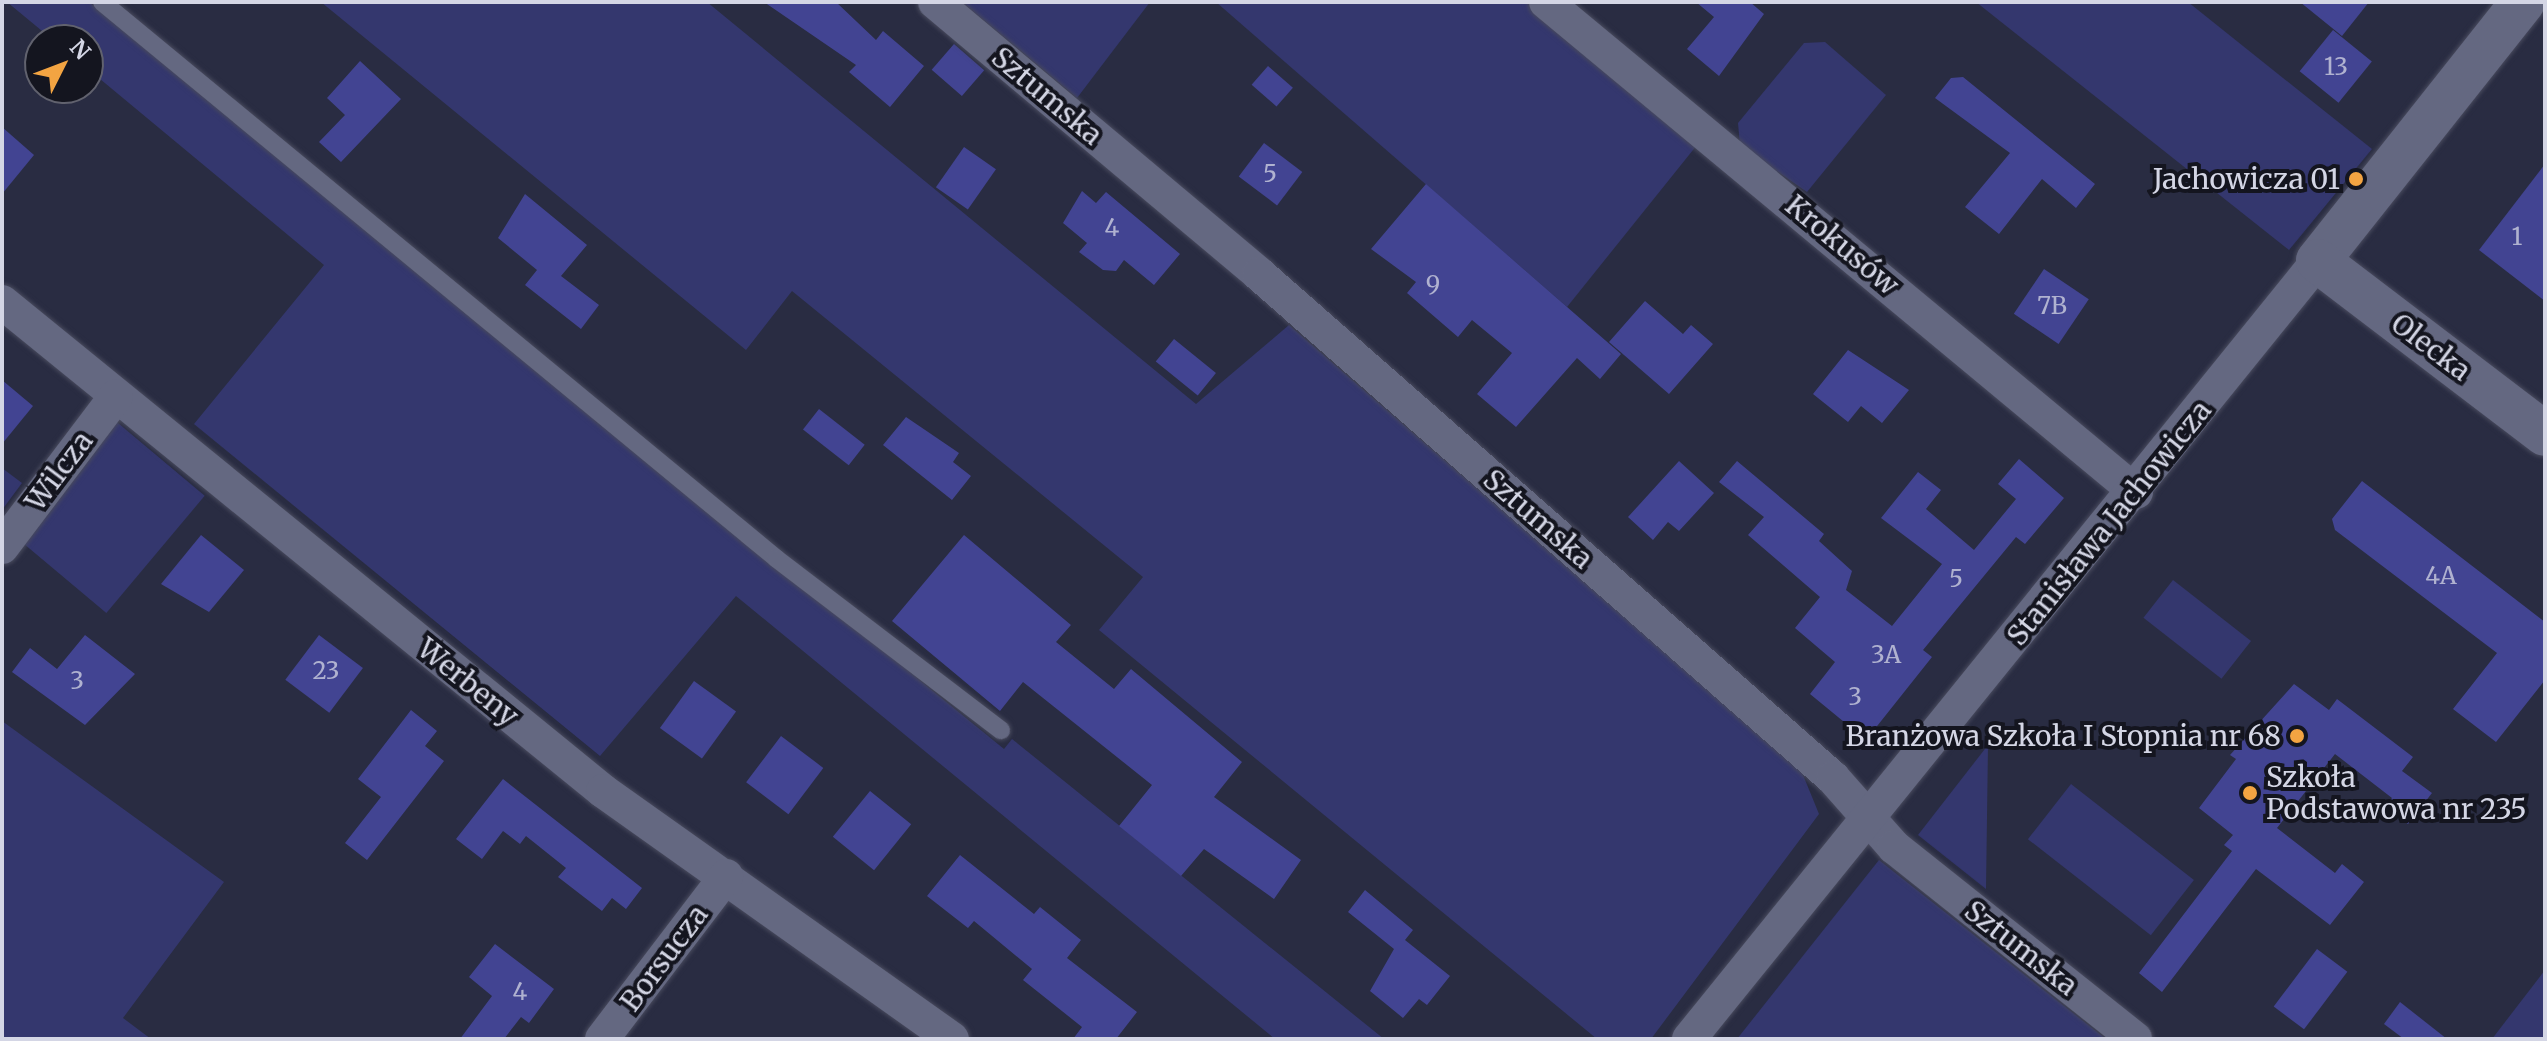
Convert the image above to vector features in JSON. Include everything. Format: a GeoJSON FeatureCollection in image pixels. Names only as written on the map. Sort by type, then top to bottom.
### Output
{"type":"FeatureCollection","features":[{"type":"Feature","properties":{"kind":"street","name":"Sztumska"},"geometry":{"type":"LineString","coordinates":[[935,2],[1809,757],[1868,821],[2135,1039]]}},
{"type":"Feature","properties":{"kind":"street","name":"Krokusów"},"geometry":{"type":"LineString","coordinates":[[1546,2],[2136,492]]}},
{"type":"Feature","properties":{"kind":"street","name":"Stanisława Jachowicza"},"geometry":{"type":"LineString","coordinates":[[1689,1039],[2136,492],[2523,2]]}},
{"type":"Feature","properties":{"kind":"street","name":"Olecka"},"geometry":{"type":"LineString","coordinates":[[2318,261],[2545,434]]}},
{"type":"Feature","properties":{"kind":"street","name":"Werbeny"},"geometry":{"type":"LineString","coordinates":[[2,302],[603,791],[952,1039]]}},
{"type":"Feature","properties":{"kind":"street","name":"Wilcza"},"geometry":{"type":"LineString","coordinates":[[2,547],[116,396]]}},
{"type":"Feature","properties":{"kind":"street","name":"Borsucza"},"geometry":{"type":"LineString","coordinates":[[602,1039],[726,876]]}},
{"type":"Feature","properties":{"kind":"lane"},"geometry":{"type":"LineString","coordinates":[[102,2],[777,559],[1001,730]]}},
{"type":"Feature","properties":{"kind":"shaded area"},"geometry":{"type":"Polygon","coordinates":[[[7,2],[89,2],[1004,749],[1012,739],[1384,1039],[1275,1039],[736,596],[600,756],[194,424],[324,265],[104,82],[104,24],[34,24],[7,2]]]}},
{"type":"Feature","properties":{"kind":"shaded area"},"geometry":{"type":"Polygon","coordinates":[[[321,2],[707,2],[1196,404],[1289,325],[1801,770],[1819,814],[1651,1039],[1597,1039],[1099,630],[1143,577],[792,291],[746,350],[321,2]]]}},
{"type":"Feature","properties":{"kind":"shaded area"},"geometry":{"type":"Polygon","coordinates":[[[962,2],[1150,2],[1077,98],[962,2]]]}},
{"type":"Feature","properties":{"kind":"shaded area"},"geometry":{"type":"Polygon","coordinates":[[[1216,2],[1526,2],[1697,145],[1567,307],[1216,2]]]}},
{"type":"Feature","properties":{"kind":"shaded area"},"geometry":{"type":"Polygon","coordinates":[[[1976,2],[2188,2],[2372,149],[2289,250],[1976,2]]]}},
{"type":"Feature","properties":{"kind":"shaded area"},"geometry":{"type":"Polygon","coordinates":[[[1825,42],[1886,95],[1807,192],[1740,146],[1738,123],[1804,43],[1825,42]]]}},
{"type":"Feature","properties":{"kind":"shaded area"},"geometry":{"type":"Polygon","coordinates":[[[112,418],[205,496],[106,613],[14,535],[112,418]]]}},
{"type":"Feature","properties":{"kind":"shaded area"},"geometry":{"type":"Polygon","coordinates":[[[2,468],[22,483],[2,510],[2,468]]]}},
{"type":"Feature","properties":{"kind":"shaded area"},"geometry":{"type":"Polygon","coordinates":[[[2173,580],[2251,641],[2221,679],[2143,618],[2173,580]]]}},
{"type":"Feature","properties":{"kind":"shaded area"},"geometry":{"type":"Polygon","coordinates":[[[2,721],[224,882],[123,1018],[151,1039],[2,1039],[2,721]]]}},
{"type":"Feature","properties":{"kind":"shaded area"},"geometry":{"type":"Polygon","coordinates":[[[1988,745],[1986,889],[1918,835],[1988,745]]]}},
{"type":"Feature","properties":{"kind":"shaded area"},"geometry":{"type":"Polygon","coordinates":[[[2071,784],[2194,880],[2151,935],[2028,839],[2071,784]]]}},
{"type":"Feature","properties":{"kind":"shaded area"},"geometry":{"type":"Polygon","coordinates":[[[1879,860],[2106,1039],[1737,1039],[1879,860]]]}},
{"type":"Feature","properties":{"kind":"shaded area"},"geometry":{"type":"Polygon","coordinates":[[[2545,970],[2545,1039],[2492,1039],[2545,970]]]}},
{"type":"Feature","properties":{"kind":"building"},"geometry":{"type":"Polygon","coordinates":[[[764,2],[836,2],[876,40],[883,31],[924,66],[890,107],[849,72],[856,65],[764,2]]]}},
{"type":"Feature","properties":{"kind":"building"},"geometry":{"type":"Polygon","coordinates":[[[1696,2],[1750,2],[1764,14],[1719,76],[1687,49],[1714,17],[1696,2]]]}},
{"type":"Feature","properties":{"kind":"building"},"geometry":{"type":"Polygon","coordinates":[[[2300,2],[2369,2],[2342,36],[2300,2]]]}},
{"type":"Feature","properties":{"kind":"building"},"geometry":{"type":"Polygon","coordinates":[[[2333,30],[2372,61],[2339,103],[2300,71],[2333,30]]]}},
{"type":"Feature","properties":{"kind":"building"},"geometry":{"type":"Polygon","coordinates":[[[954,44],[984,70],[962,96],[932,70],[954,44]]]}},
{"type":"Feature","properties":{"kind":"building"},"geometry":{"type":"Polygon","coordinates":[[[360,61],[401,99],[341,162],[319,142],[345,115],[327,98],[360,61]]]}},
{"type":"Feature","properties":{"kind":"building"},"geometry":{"type":"Polygon","coordinates":[[[1268,66],[1293,88],[1277,107],[1252,85],[1268,66]]]}},
{"type":"Feature","properties":{"kind":"building"},"geometry":{"type":"Polygon","coordinates":[[[1963,77],[2095,184],[2076,208],[2042,179],[1999,234],[1965,207],[2010,153],[1935,98],[1951,78],[1963,77]]]}},
{"type":"Feature","properties":{"kind":"building"},"geometry":{"type":"Polygon","coordinates":[[[2,127],[34,155],[2,194],[2,127]]]}},
{"type":"Feature","properties":{"kind":"building"},"geometry":{"type":"Polygon","coordinates":[[[1264,143],[1302,172],[1277,205],[1239,177],[1264,143]]]}},
{"type":"Feature","properties":{"kind":"building"},"geometry":{"type":"Polygon","coordinates":[[[964,147],[996,169],[968,210],[936,187],[964,147]]]}},
{"type":"Feature","properties":{"kind":"building"},"geometry":{"type":"Polygon","coordinates":[[[2545,164],[2545,301],[2479,250],[2545,164]]]}},
{"type":"Feature","properties":{"kind":"building"},"geometry":{"type":"Polygon","coordinates":[[[1426,184],[1621,354],[1600,379],[1577,358],[1516,427],[1477,394],[1512,353],[1472,320],[1458,337],[1407,293],[1416,282],[1371,249],[1426,184]]]}},
{"type":"Feature","properties":{"kind":"building"},"geometry":{"type":"Polygon","coordinates":[[[1082,191],[1096,203],[1106,192],[1180,254],[1154,285],[1124,260],[1116,271],[1103,270],[1079,252],[1087,243],[1063,223],[1082,191]]]}},
{"type":"Feature","properties":{"kind":"building"},"geometry":{"type":"Polygon","coordinates":[[[525,194],[587,245],[561,276],[599,305],[581,329],[525,285],[537,270],[498,238],[525,194]]]}},
{"type":"Feature","properties":{"kind":"building"},"geometry":{"type":"Polygon","coordinates":[[[2044,269],[2089,299],[2059,344],[2014,314],[2044,269]]]}},
{"type":"Feature","properties":{"kind":"building"},"geometry":{"type":"Polygon","coordinates":[[[1645,301],[1683,334],[1691,325],[1713,344],[1669,394],[1609,342],[1645,301]]]}},
{"type":"Feature","properties":{"kind":"building"},"geometry":{"type":"Polygon","coordinates":[[[1174,339],[1216,373],[1198,396],[1156,362],[1174,339]]]}},
{"type":"Feature","properties":{"kind":"building"},"geometry":{"type":"Polygon","coordinates":[[[1848,350],[1909,390],[1882,423],[1861,406],[1848,422],[1813,394],[1848,350]]]}},
{"type":"Feature","properties":{"kind":"building"},"geometry":{"type":"Polygon","coordinates":[[[2,380],[33,406],[2,444],[2,380]]]}},
{"type":"Feature","properties":{"kind":"building"},"geometry":{"type":"Polygon","coordinates":[[[819,409],[865,445],[849,465],[803,429],[819,409]]]}},
{"type":"Feature","properties":{"kind":"building"},"geometry":{"type":"Polygon","coordinates":[[[906,417],[959,453],[953,462],[971,476],[952,500],[883,445],[906,417]]]}},
{"type":"Feature","properties":{"kind":"building"},"geometry":{"type":"Polygon","coordinates":[[[2019,459],[2064,498],[2025,544],[2016,537],[1923,650],[1932,657],[1866,740],[1810,694],[1835,662],[1795,628],[1820,597],[1748,535],[1764,517],[1719,482],[1737,461],[1824,534],[1819,541],[1852,571],[1846,590],[1892,626],[1942,564],[1881,518],[1918,472],[1941,490],[1926,509],[1974,550],[2016,499],[1998,484],[2019,459]]]}},
{"type":"Feature","properties":{"kind":"building"},"geometry":{"type":"Polygon","coordinates":[[[1679,461],[1714,493],[1679,531],[1668,522],[1653,540],[1628,517],[1679,461]]]}},
{"type":"Feature","properties":{"kind":"building"},"geometry":{"type":"Polygon","coordinates":[[[2362,481],[2545,622],[2545,680],[2496,742],[2453,709],[2497,653],[2335,530],[2332,519],[2362,481]]]}},
{"type":"Feature","properties":{"kind":"building"},"geometry":{"type":"Polygon","coordinates":[[[201,535],[244,570],[209,612],[161,584],[201,535]]]}},
{"type":"Feature","properties":{"kind":"building"},"geometry":{"type":"Polygon","coordinates":[[[964,535],[1071,625],[1056,642],[1114,689],[1131,669],[1242,762],[1214,797],[1301,860],[1274,899],[1204,849],[1181,876],[1119,826],[1152,785],[1023,682],[1000,711],[892,621],[964,535]]]}},
{"type":"Feature","properties":{"kind":"building"},"geometry":{"type":"Polygon","coordinates":[[[85,635],[135,674],[85,725],[12,672],[30,648],[57,669],[85,635]]]}},
{"type":"Feature","properties":{"kind":"building"},"geometry":{"type":"Polygon","coordinates":[[[319,635],[363,668],[329,713],[285,680],[319,635]]]}},
{"type":"Feature","properties":{"kind":"building"},"geometry":{"type":"Polygon","coordinates":[[[694,681],[736,712],[702,758],[660,728],[694,681]]]}},
{"type":"Feature","properties":{"kind":"building"},"geometry":{"type":"Polygon","coordinates":[[[2294,684],[2329,710],[2337,699],[2413,757],[2402,771],[2432,793],[2408,824],[2385,807],[2392,798],[2335,754],[2277,828],[2335,873],[2342,864],[2364,882],[2330,925],[2256,869],[2162,992],[2139,973],[2232,851],[2224,845],[2233,835],[2199,808],[2236,759],[2230,755],[2294,684]]]}},
{"type":"Feature","properties":{"kind":"building"},"geometry":{"type":"Polygon","coordinates":[[[411,710],[437,731],[425,746],[444,761],[367,860],[345,843],[381,797],[358,779],[411,710]]]}},
{"type":"Feature","properties":{"kind":"building"},"geometry":{"type":"Polygon","coordinates":[[[781,736],[823,768],[788,814],[746,782],[781,736]]]}},
{"type":"Feature","properties":{"kind":"building"},"geometry":{"type":"Polygon","coordinates":[[[503,779],[642,888],[626,909],[612,898],[602,911],[558,877],[566,868],[526,836],[520,844],[503,831],[482,859],[456,839],[503,779]]]}},
{"type":"Feature","properties":{"kind":"building"},"geometry":{"type":"Polygon","coordinates":[[[870,791],[911,824],[874,870],[833,837],[870,791]]]}},
{"type":"Feature","properties":{"kind":"building"},"geometry":{"type":"Polygon","coordinates":[[[960,855],[1034,914],[1040,907],[1081,940],[1067,958],[1137,1012],[1116,1039],[1073,1039],[1082,1027],[1023,980],[1032,969],[974,921],[968,928],[927,896],[960,855]]]}},
{"type":"Feature","properties":{"kind":"building"},"geometry":{"type":"Polygon","coordinates":[[[1365,890],[1413,930],[1405,940],[1450,976],[1427,1005],[1419,999],[1403,1018],[1370,991],[1394,949],[1348,912],[1365,890]]]}},
{"type":"Feature","properties":{"kind":"building"},"geometry":{"type":"Polygon","coordinates":[[[495,944],[554,989],[529,1023],[521,1017],[504,1039],[460,1039],[492,996],[469,977],[495,944]]]}},
{"type":"Feature","properties":{"kind":"building"},"geometry":{"type":"Polygon","coordinates":[[[2317,949],[2347,972],[2304,1029],[2274,1007],[2317,949]]]}},
{"type":"Feature","properties":{"kind":"building"},"geometry":{"type":"Polygon","coordinates":[[[2400,1002],[2447,1039],[2404,1039],[2384,1024],[2400,1002]]]}},
{"type":"Feature","properties":{"kind":"place","name":"Jachowicza 01"},"geometry":{"type":"Point","coordinates":[2356,179]}},
{"type":"Feature","properties":{"kind":"place","name":"Branżowa Szkoła I Stopnia nr 68"},"geometry":{"type":"Point","coordinates":[2297,736]}},
{"type":"Feature","properties":{"kind":"place","name":"Szkoła Podstawowa nr 235"},"geometry":{"type":"Point","coordinates":[2250,793]}}]}
